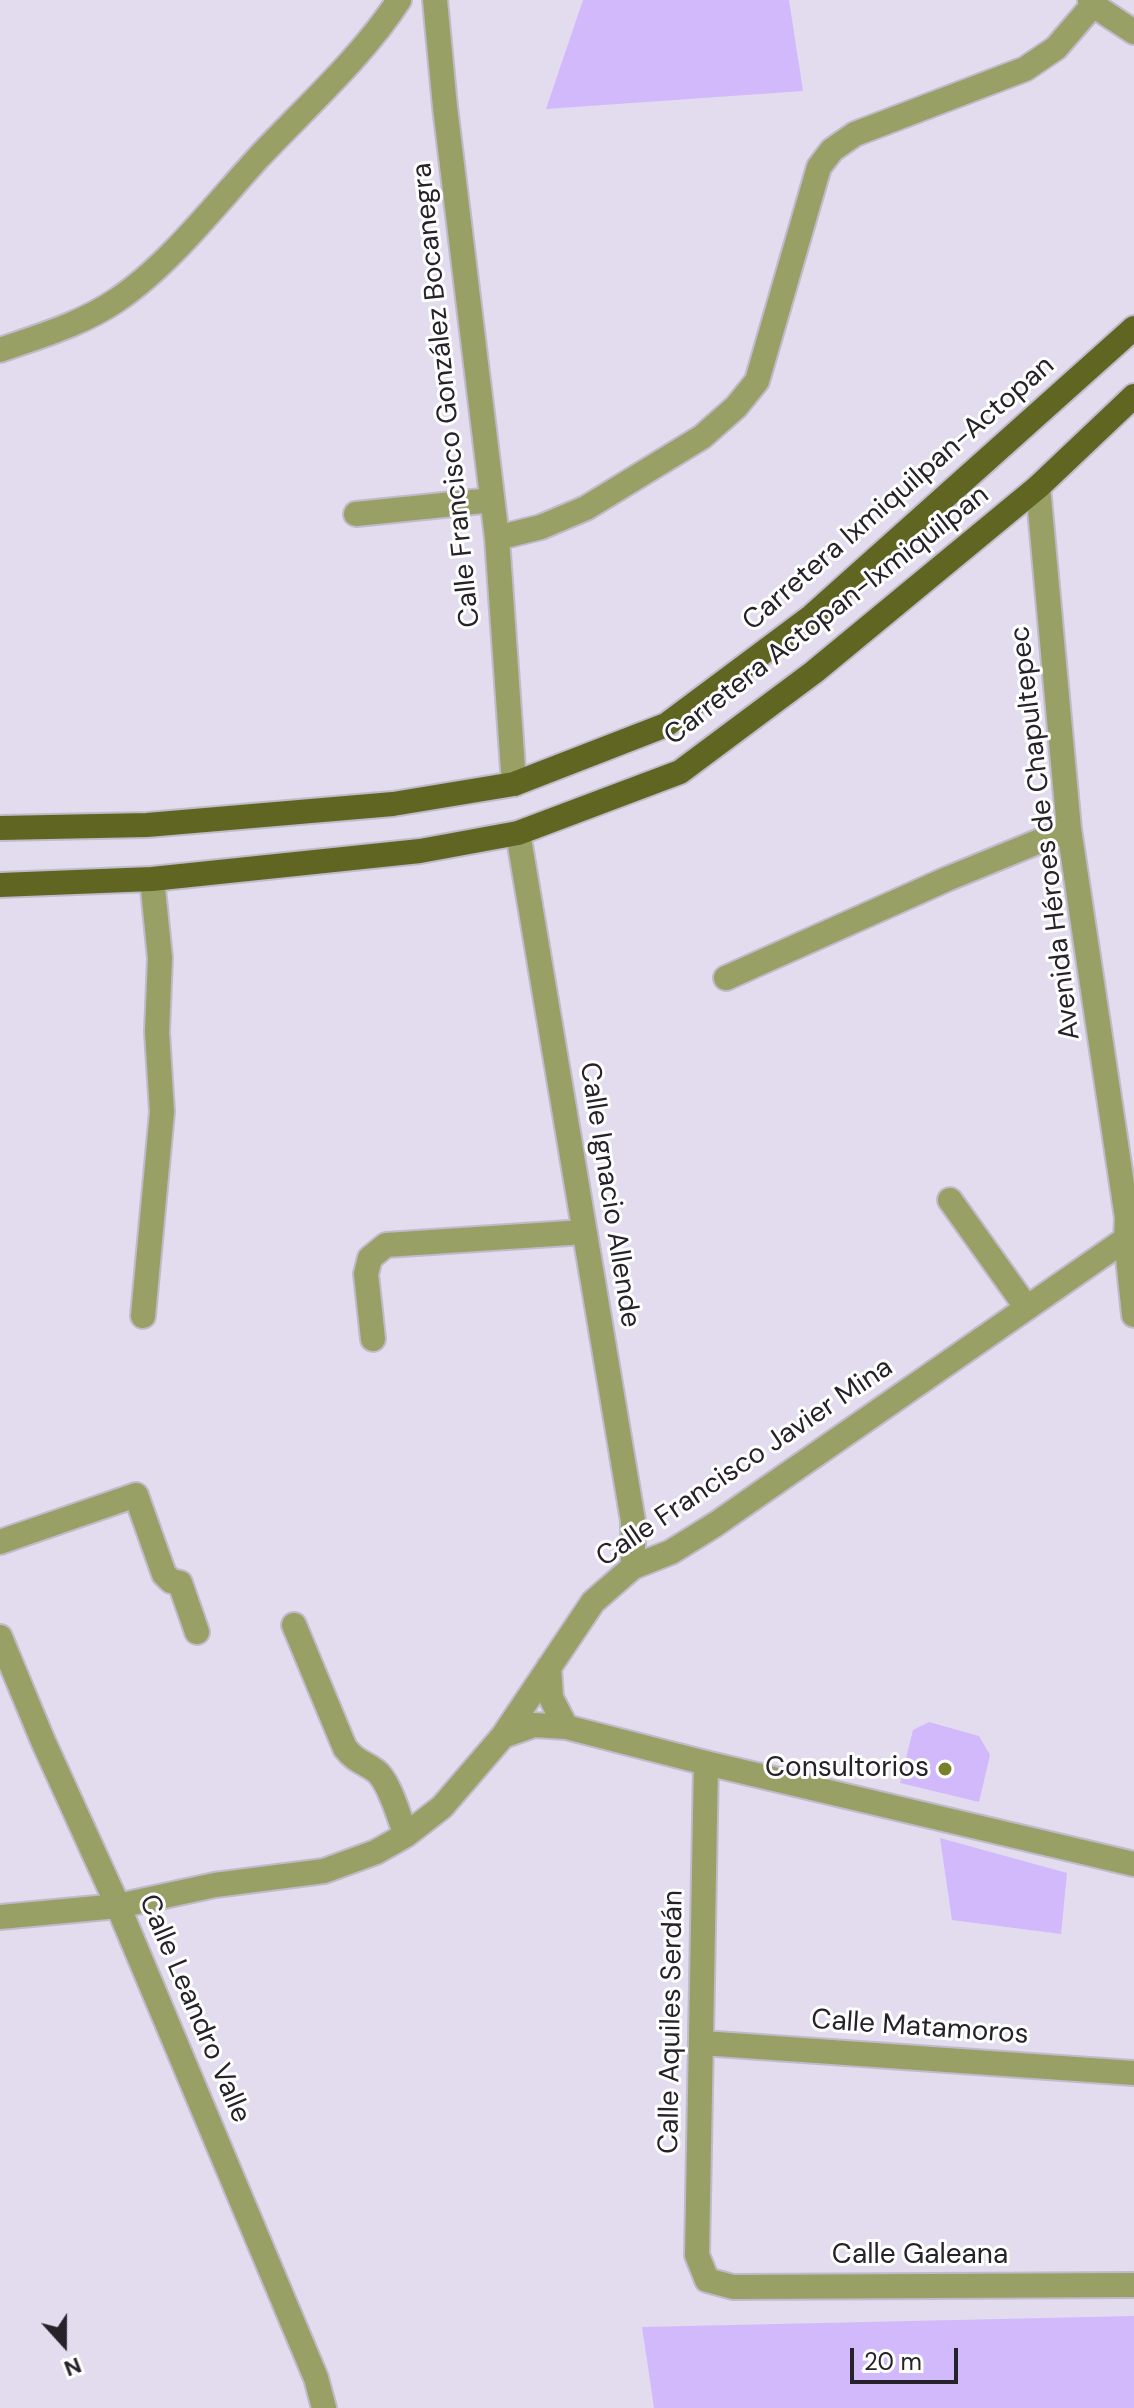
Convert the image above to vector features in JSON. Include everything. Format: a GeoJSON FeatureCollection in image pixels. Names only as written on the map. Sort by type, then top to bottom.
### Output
{"type":"FeatureCollection","features":[{"type":"Feature","properties":{"kind":"main road","name":"Carretera Ixmiquilpan-Actopan"},"geometry":{"type":"LineString","coordinates":[[0,828],[147,825],[393,804],[514,784],[666,725],[812,616],[1134,328]]}},
{"type":"Feature","properties":{"kind":"main road","name":"Carretera Actopan-Ixmiquilpan"},"geometry":{"type":"LineString","coordinates":[[0,885],[152,879],[420,851],[518,833],[680,772],[814,672],[1038,487],[1134,396]]}},
{"type":"Feature","properties":{"kind":"street"},"geometry":{"type":"LineString","coordinates":[[0,350],[66,327],[117,300],[158,265],[349,61],[387,19],[399,0]]}},
{"type":"Feature","properties":{"kind":"street","name":"Calle Francisco González Bocanegra"},"geometry":{"type":"LineString","coordinates":[[435,0],[497,538],[514,784]]}},
{"type":"Feature","properties":{"kind":"street"},"geometry":{"type":"LineString","coordinates":[[497,538],[541,527],[586,508],[702,437],[736,407],[757,381],[819,167],[832,150],[855,134],[1025,69],[1056,48],[1092,3],[1134,32]]}},
{"type":"Feature","properties":{"kind":"street","name":"Avenida Héroes de Chapultepec"},"geometry":{"type":"LineString","coordinates":[[1038,487],[1069,829],[1129,1224],[1134,1315]]}},
{"type":"Feature","properties":{"kind":"street"},"geometry":{"type":"LineString","coordinates":[[356,514],[492,500]]}},
{"type":"Feature","properties":{"kind":"street"},"geometry":{"type":"LineString","coordinates":[[726,978],[947,879],[1069,829]]}},
{"type":"Feature","properties":{"kind":"street","name":"Calle Ignacio Allende"},"geometry":{"type":"LineString","coordinates":[[518,833],[633,1521],[633,1567]]}},
{"type":"Feature","properties":{"kind":"street"},"geometry":{"type":"LineString","coordinates":[[143,1316],[162,1112],[157,1032],[160,958],[152,879]]}},
{"type":"Feature","properties":{"kind":"street"},"geometry":{"type":"LineString","coordinates":[[950,1200],[1027,1308]]}},
{"type":"Feature","properties":{"kind":"street","name":"Calle Francisco Javier Mina"},"geometry":{"type":"LineString","coordinates":[[0,1917],[118,1906],[215,1885],[324,1871],[376,1852],[406,1835],[442,1807],[503,1736],[593,1602],[633,1567],[671,1552],[716,1524],[1027,1308],[1129,1224]]}},
{"type":"Feature","properties":{"kind":"street"},"geometry":{"type":"LineString","coordinates":[[373,1339],[366,1274],[370,1258],[386,1245],[584,1232]]}},
{"type":"Feature","properties":{"kind":"street"},"geometry":{"type":"LineString","coordinates":[[0,1542],[136,1495],[164,1574],[171,1581],[180,1583],[197,1632]]}},
{"type":"Feature","properties":{"kind":"street"},"geometry":{"type":"LineString","coordinates":[[294,1625],[345,1748],[355,1761],[376,1771],[385,1782],[406,1835]]}},
{"type":"Feature","properties":{"kind":"street","name":"Calle Leandro Valle"},"geometry":{"type":"LineString","coordinates":[[0,1637],[43,1741],[118,1906],[316,2378],[324,2408]]}},
{"type":"Feature","properties":{"kind":"street"},"geometry":{"type":"LineString","coordinates":[[549,1667],[551,1698],[566,1727]]}},
{"type":"Feature","properties":{"kind":"street"},"geometry":{"type":"LineString","coordinates":[[503,1736],[534,1725],[566,1727],[1134,1864]]}},
{"type":"Feature","properties":{"kind":"street","name":"Calle Aquiles Serdán"},"geometry":{"type":"LineString","coordinates":[[706,1763],[697,2255],[707,2280]]}},
{"type":"Feature","properties":{"kind":"street","name":"Calle Matamoros"},"geometry":{"type":"LineString","coordinates":[[702,2043],[1134,2073]]}},
{"type":"Feature","properties":{"kind":"street","name":"Calle Galeana"},"geometry":{"type":"LineString","coordinates":[[707,2280],[733,2287],[1134,2285]]}},
{"type":"Feature","properties":{"kind":"building"},"geometry":{"type":"Polygon","coordinates":[[[583,0],[789,0],[803,91],[546,109],[583,0]]]}},
{"type":"Feature","properties":{"kind":"building","name":"Consultorios"},"geometry":{"type":"Polygon","coordinates":[[[929,1722],[979,1736],[990,1755],[979,1802],[900,1783],[913,1730],[929,1722]]]}},
{"type":"Feature","properties":{"kind":"building"},"geometry":{"type":"Polygon","coordinates":[[[940,1838],[1067,1873],[1061,1934],[952,1920],[940,1838]]]}},
{"type":"Feature","properties":{"kind":"building"},"geometry":{"type":"Polygon","coordinates":[[[1134,2316],[1134,2408],[654,2408],[642,2327],[1134,2316]]]}},
{"type":"Feature","properties":{"kind":"place","name":"Consultorios"},"geometry":{"type":"Point","coordinates":[945,1769]}}]}
